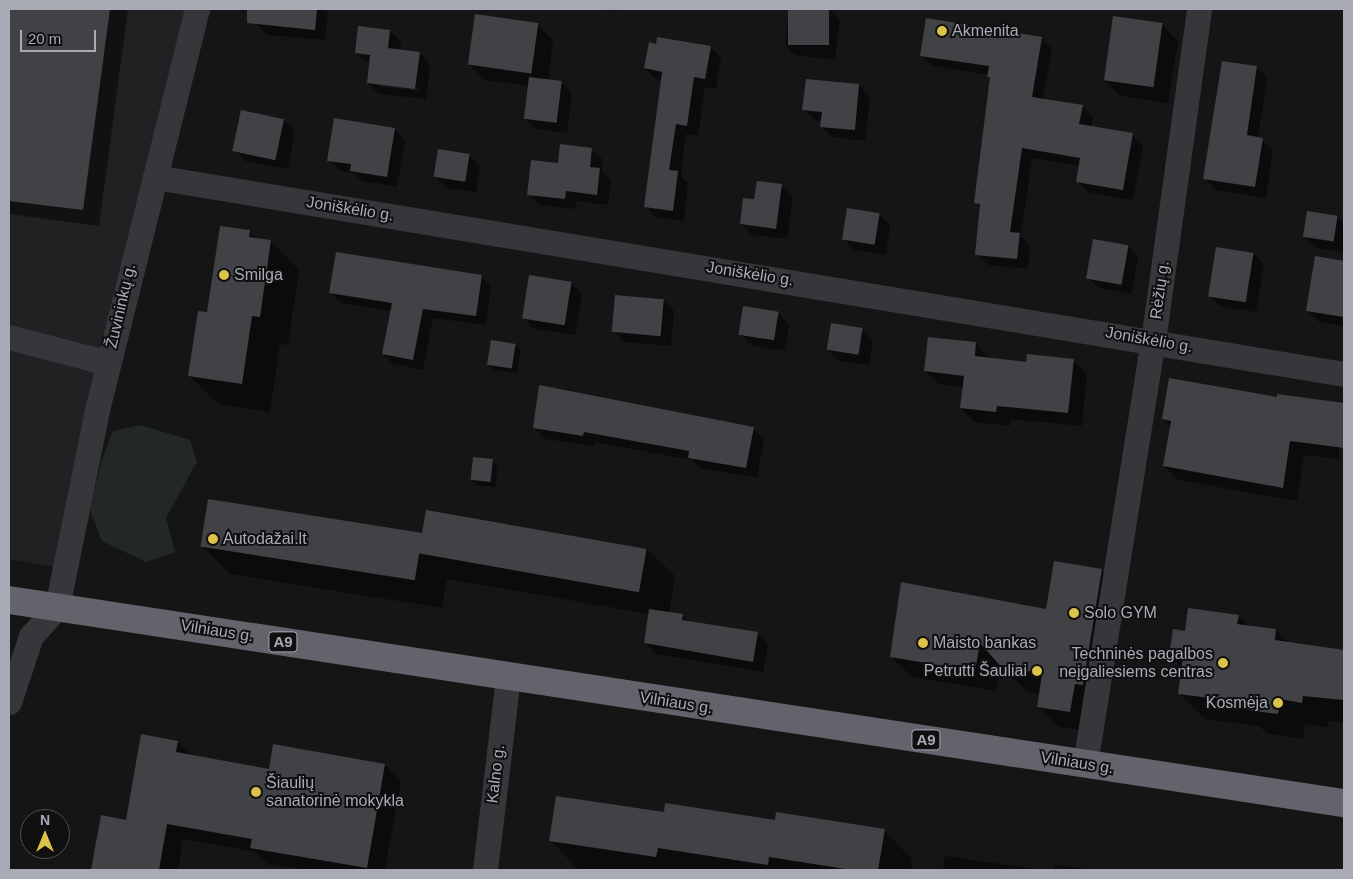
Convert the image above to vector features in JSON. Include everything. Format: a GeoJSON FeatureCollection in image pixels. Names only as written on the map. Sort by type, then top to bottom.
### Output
{"type":"FeatureCollection","features":[{"type":"Feature","properties":{"kind":"highway","name":"Vilniaus g."},"geometry":{"type":"LineString","coordinates":[[9,600],[1344,803]]}},
{"type":"Feature","properties":{"kind":"street","name":"Žuvininkų g."},"geometry":{"type":"LineString","coordinates":[[57,607],[108,362],[197,9]]}},
{"type":"Feature","properties":{"kind":"street","name":"Rėžių g."},"geometry":{"type":"LineString","coordinates":[[1085,764],[1154,341],[1199,9]]}},
{"type":"Feature","properties":{"kind":"street","name":"Joniškėlio g."},"geometry":{"type":"LineString","coordinates":[[155,177],[1344,374]]}},
{"type":"Feature","properties":{"kind":"street"},"geometry":{"type":"LineString","coordinates":[[9,337],[108,362]]}},
{"type":"Feature","properties":{"kind":"street"},"geometry":{"type":"LineString","coordinates":[[9,702],[31,636],[57,607]]}},
{"type":"Feature","properties":{"kind":"street","name":"Kalno g."},"geometry":{"type":"LineString","coordinates":[[484,870],[508,677]]}},
{"type":"Feature","properties":{"kind":"shaded area"},"geometry":{"type":"Polygon","coordinates":[[[9,9],[197,9],[66,569],[9,559],[9,9]]]}},
{"type":"Feature","properties":{"kind":"shaded area"},"geometry":{"type":"Polygon","coordinates":[[[140,425],[190,440],[197,462],[166,518],[175,552],[146,562],[102,541],[90,510],[101,462],[113,431],[140,425]]]}},
{"type":"Feature","properties":{"kind":"building"},"geometry":{"type":"Polygon","coordinates":[[[9,9],[110,9],[83,210],[9,201],[9,9]]]}},
{"type":"Feature","properties":{"kind":"building"},"geometry":{"type":"Polygon","coordinates":[[[247,9],[317,9],[315,30],[247,23],[247,9]]]}},
{"type":"Feature","properties":{"kind":"building"},"geometry":{"type":"Polygon","coordinates":[[[788,9],[829,9],[829,45],[788,45],[788,9]]]}},
{"type":"Feature","properties":{"kind":"building"},"geometry":{"type":"Polygon","coordinates":[[[475,14],[538,23],[531,73],[468,65],[475,14]]]}},
{"type":"Feature","properties":{"kind":"building"},"geometry":{"type":"Polygon","coordinates":[[[1113,16],[1163,23],[1153,87],[1104,80],[1113,16]]]}},
{"type":"Feature","properties":{"kind":"building"},"geometry":{"type":"Polygon","coordinates":[[[926,18],[1042,37],[1032,97],[1083,105],[1079,124],[1133,133],[1123,190],[1076,182],[1080,158],[1022,148],[1010,232],[1020,233],[1017,259],[975,255],[980,204],[974,203],[990,77],[987,77],[989,66],[920,56],[926,18]]]}},
{"type":"Feature","properties":{"kind":"building"},"geometry":{"type":"Polygon","coordinates":[[[358,26],[390,30],[388,48],[420,52],[415,89],[367,83],[370,55],[355,53],[358,26]]]}},
{"type":"Feature","properties":{"kind":"building"},"geometry":{"type":"Polygon","coordinates":[[[657,37],[711,46],[705,79],[694,77],[687,126],[676,124],[669,170],[678,171],[673,211],[644,207],[662,72],[644,68],[649,42],[656,44],[657,37]]]}},
{"type":"Feature","properties":{"kind":"building"},"geometry":{"type":"Polygon","coordinates":[[[1222,61],[1257,66],[1247,135],[1263,138],[1255,187],[1203,179],[1222,61]]]}},
{"type":"Feature","properties":{"kind":"building"},"geometry":{"type":"Polygon","coordinates":[[[529,77],[562,81],[557,123],[524,119],[529,77]]]}},
{"type":"Feature","properties":{"kind":"building"},"geometry":{"type":"Polygon","coordinates":[[[806,79],[859,84],[855,130],[820,127],[822,112],[802,110],[806,79]]]}},
{"type":"Feature","properties":{"kind":"building"},"geometry":{"type":"Polygon","coordinates":[[[241,110],[284,119],[275,160],[232,151],[241,110]]]}},
{"type":"Feature","properties":{"kind":"building"},"geometry":{"type":"Polygon","coordinates":[[[334,118],[395,128],[387,177],[350,171],[351,164],[327,161],[334,118]]]}},
{"type":"Feature","properties":{"kind":"building"},"geometry":{"type":"Polygon","coordinates":[[[560,144],[592,148],[590,167],[600,168],[597,195],[566,191],[565,199],[527,195],[531,160],[558,163],[560,144]]]}},
{"type":"Feature","properties":{"kind":"building"},"geometry":{"type":"Polygon","coordinates":[[[438,149],[470,154],[465,182],[434,177],[438,149]]]}},
{"type":"Feature","properties":{"kind":"building"},"geometry":{"type":"Polygon","coordinates":[[[757,181],[782,184],[776,229],[740,224],[743,198],[754,199],[757,181]]]}},
{"type":"Feature","properties":{"kind":"building"},"geometry":{"type":"Polygon","coordinates":[[[847,208],[880,213],[875,245],[842,240],[847,208]]]}},
{"type":"Feature","properties":{"kind":"building"},"geometry":{"type":"Polygon","coordinates":[[[1307,211],[1338,216],[1334,242],[1303,237],[1307,211]]]}},
{"type":"Feature","properties":{"kind":"building"},"geometry":{"type":"Polygon","coordinates":[[[220,226],[250,230],[249,237],[271,240],[260,317],[252,316],[242,384],[188,376],[198,311],[207,312],[220,226]]]}},
{"type":"Feature","properties":{"kind":"building"},"geometry":{"type":"Polygon","coordinates":[[[1093,239],[1128,245],[1122,285],[1086,278],[1093,239]]]}},
{"type":"Feature","properties":{"kind":"building"},"geometry":{"type":"Polygon","coordinates":[[[1216,247],[1254,253],[1246,302],[1208,296],[1216,247]]]}},
{"type":"Feature","properties":{"kind":"building"},"geometry":{"type":"Polygon","coordinates":[[[336,252],[482,275],[476,316],[423,309],[413,360],[382,354],[392,303],[329,293],[336,252]]]}},
{"type":"Feature","properties":{"kind":"building"},"geometry":{"type":"Polygon","coordinates":[[[1315,256],[1344,261],[1344,317],[1306,311],[1315,256]]]}},
{"type":"Feature","properties":{"kind":"building"},"geometry":{"type":"Polygon","coordinates":[[[529,275],[571,282],[565,325],[522,318],[529,275]]]}},
{"type":"Feature","properties":{"kind":"building"},"geometry":{"type":"Polygon","coordinates":[[[615,295],[664,299],[661,336],[612,332],[615,295]]]}},
{"type":"Feature","properties":{"kind":"building"},"geometry":{"type":"Polygon","coordinates":[[[743,306],[779,312],[774,340],[738,335],[743,306]]]}},
{"type":"Feature","properties":{"kind":"building"},"geometry":{"type":"Polygon","coordinates":[[[831,323],[863,328],[858,355],[827,350],[831,323]]]}},
{"type":"Feature","properties":{"kind":"building"},"geometry":{"type":"Polygon","coordinates":[[[928,337],[976,342],[975,356],[1026,362],[1027,354],[1074,359],[1068,413],[997,406],[996,412],[960,408],[964,376],[924,371],[928,337]]]}},
{"type":"Feature","properties":{"kind":"building"},"geometry":{"type":"Polygon","coordinates":[[[491,340],[516,344],[512,369],[487,365],[491,340]]]}},
{"type":"Feature","properties":{"kind":"building"},"geometry":{"type":"Polygon","coordinates":[[[1169,378],[1277,397],[1277,394],[1344,403],[1344,448],[1290,441],[1283,488],[1163,466],[1171,421],[1162,419],[1169,378]]]}},
{"type":"Feature","properties":{"kind":"building"},"geometry":{"type":"Polygon","coordinates":[[[539,385],[754,427],[746,468],[688,458],[689,451],[584,432],[583,436],[533,428],[539,385]]]}},
{"type":"Feature","properties":{"kind":"building"},"geometry":{"type":"Polygon","coordinates":[[[473,457],[493,459],[490,482],[471,480],[473,457]]]}},
{"type":"Feature","properties":{"kind":"building"},"geometry":{"type":"Polygon","coordinates":[[[208,499],[422,533],[415,580],[200,546],[208,499]]]}},
{"type":"Feature","properties":{"kind":"building"},"geometry":{"type":"Polygon","coordinates":[[[426,510],[647,549],[639,592],[418,553],[426,510]]]}},
{"type":"Feature","properties":{"kind":"building"},"geometry":{"type":"Polygon","coordinates":[[[1054,561],[1102,569],[1083,685],[1075,684],[1070,712],[1037,707],[1043,668],[1014,675],[1004,670],[980,643],[975,671],[890,657],[901,582],[1046,609],[1054,561]]]}},
{"type":"Feature","properties":{"kind":"building"},"geometry":{"type":"Polygon","coordinates":[[[1188,608],[1239,615],[1237,624],[1276,629],[1275,640],[1344,650],[1344,700],[1303,696],[1302,703],[1280,699],[1278,714],[1241,709],[1242,702],[1178,694],[1183,658],[1169,656],[1173,629],[1185,631],[1188,608]]]}},
{"type":"Feature","properties":{"kind":"building"},"geometry":{"type":"Polygon","coordinates":[[[649,609],[683,614],[682,620],[758,632],[753,662],[644,643],[649,609]]]}},
{"type":"Feature","properties":{"kind":"building","name":"Šiaulių sanatorinė mokykla"},"geometry":{"type":"Polygon","coordinates":[[[141,734],[178,741],[176,752],[269,769],[273,744],[385,764],[367,868],[250,848],[252,839],[167,824],[159,870],[91,870],[101,815],[126,820],[141,734]]]}},
{"type":"Feature","properties":{"kind":"building"},"geometry":{"type":"Polygon","coordinates":[[[556,796],[664,812],[665,803],[775,820],[776,812],[885,829],[878,870],[852,870],[769,857],[768,865],[658,848],[656,857],[549,841],[556,796]]]}},
{"type":"Feature","properties":{"kind":"place","name":"Akmenita"},"geometry":{"type":"Point","coordinates":[942,31]}},
{"type":"Feature","properties":{"kind":"place","name":"Smilga"},"geometry":{"type":"Point","coordinates":[224,275]}},
{"type":"Feature","properties":{"kind":"place","name":"Autodažai.lt"},"geometry":{"type":"Point","coordinates":[213,539]}},
{"type":"Feature","properties":{"kind":"place","name":"Solo GYM"},"geometry":{"type":"Point","coordinates":[1074,613]}},
{"type":"Feature","properties":{"kind":"place","name":"Maisto bankas"},"geometry":{"type":"Point","coordinates":[923,643]}},
{"type":"Feature","properties":{"kind":"place","name":"Techninės pagalbos neįgaliesiems centras"},"geometry":{"type":"Point","coordinates":[1223,663]}},
{"type":"Feature","properties":{"kind":"place","name":"Petrutti Šauliai"},"geometry":{"type":"Point","coordinates":[1037,671]}},
{"type":"Feature","properties":{"kind":"place","name":"Kosmėja"},"geometry":{"type":"Point","coordinates":[1278,703]}},
{"type":"Feature","properties":{"kind":"place","name":"Šiaulių sanatorinė mokykla"},"geometry":{"type":"Point","coordinates":[256,792]}}]}
